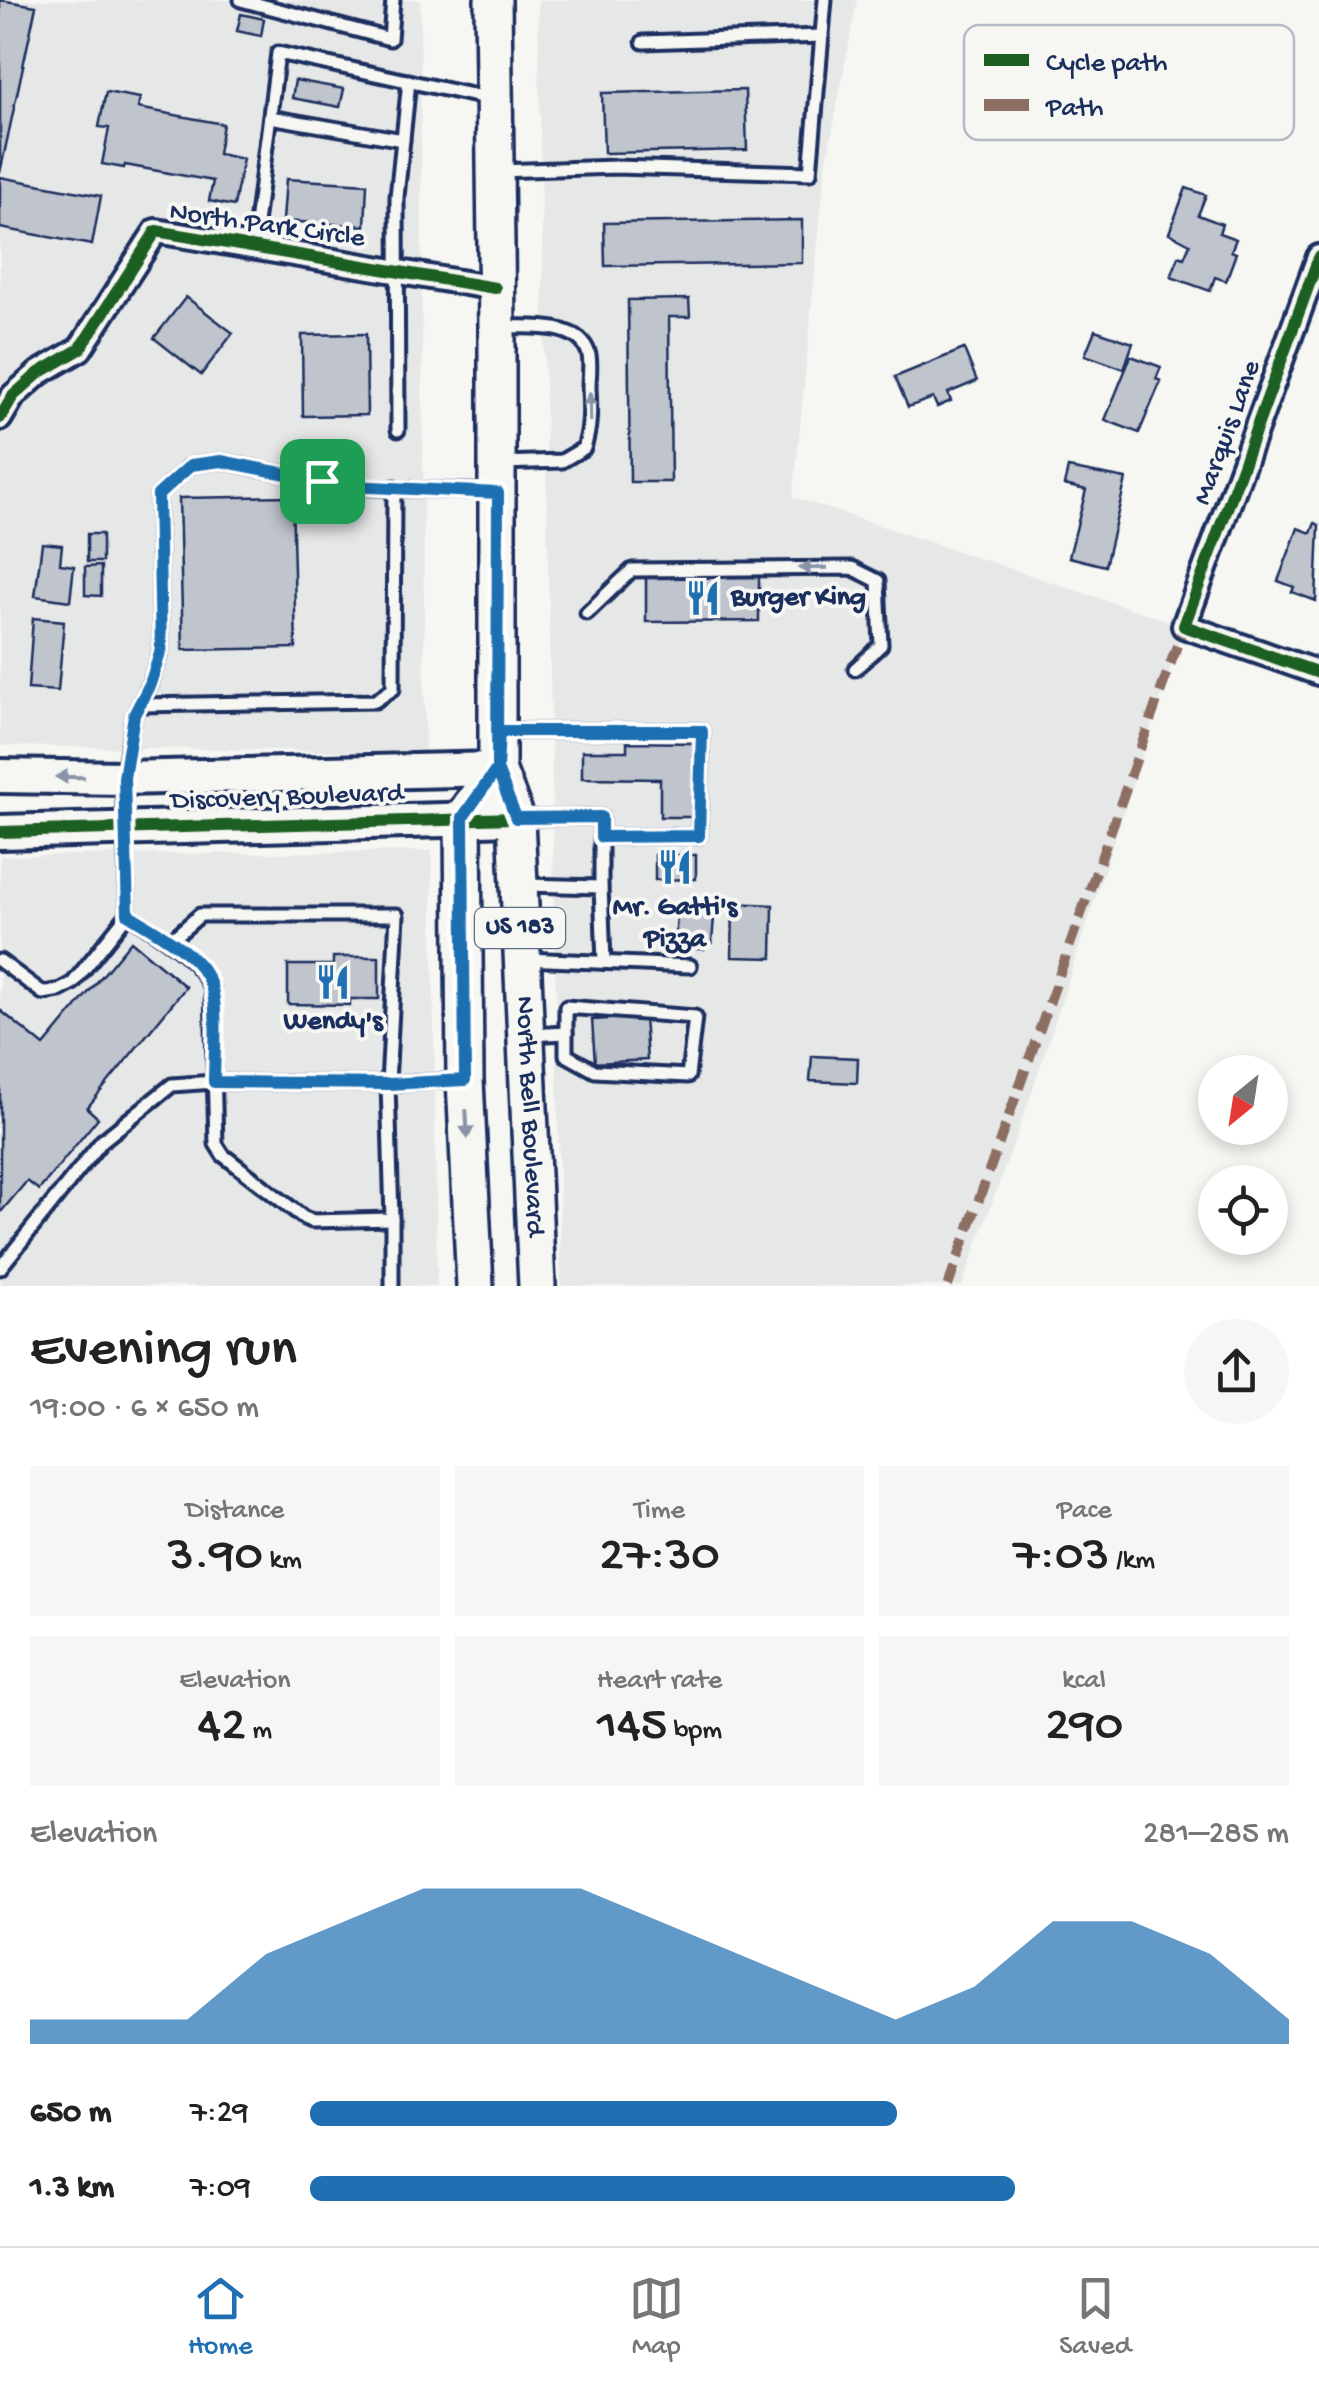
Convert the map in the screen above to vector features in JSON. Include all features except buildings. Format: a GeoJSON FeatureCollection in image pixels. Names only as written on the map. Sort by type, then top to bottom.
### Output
{"type":"FeatureCollection","features":[{"type":"Feature","properties":{"kind":"main road","name":"North Bell Boulevard"},"geometry":{"type":"LineString","coordinates":[[492,0],[498,327],[497,769],[516,818],[537,1286]]}},
{"type":"Feature","properties":{"kind":"main road"},"geometry":{"type":"LineString","coordinates":[[463,817],[497,769]]}},
{"type":"Feature","properties":{"kind":"main road","name":"North Bell Boulevard"},"geometry":{"type":"LineString","coordinates":[[463,817],[465,1080],[474,1286]]}},
{"type":"Feature","properties":{"kind":"street","name":"North Park Circle"},"geometry":{"type":"LineString","coordinates":[[0,418],[13,396],[39,373],[80,350],[156,231],[495,288]]}},
{"type":"Feature","properties":{"kind":"street","name":"Marquis Lane"},"geometry":{"type":"LineString","coordinates":[[1319,257],[1184,626],[1319,674]]}},
{"type":"Feature","properties":{"kind":"street","name":"Discovery Boulevard"},"geometry":{"type":"LineString","coordinates":[[0,776],[124,778],[497,769]]}},
{"type":"Feature","properties":{"kind":"street","name":"Discovery Boulevard"},"geometry":{"type":"LineString","coordinates":[[0,832],[516,818]]}},
{"type":"Feature","properties":{"kind":"lane"},"geometry":{"type":"LineString","coordinates":[[241,0],[390,39],[393,0]]}},
{"type":"Feature","properties":{"kind":"lane"},"geometry":{"type":"LineString","coordinates":[[494,171],[616,167],[810,173],[825,0]]}},
{"type":"Feature","properties":{"kind":"lane"},"geometry":{"type":"LineString","coordinates":[[642,42],[822,36]]}},
{"type":"Feature","properties":{"kind":"lane"},"geometry":{"type":"LineString","coordinates":[[254,247],[278,53],[494,100]]}},
{"type":"Feature","properties":{"kind":"lane"},"geometry":{"type":"LineString","coordinates":[[398,430],[396,270],[409,81]]}},
{"type":"Feature","properties":{"kind":"lane"},"geometry":{"type":"LineString","coordinates":[[270,117],[403,140]]}},
{"type":"Feature","properties":{"kind":"lane"},"geometry":{"type":"LineString","coordinates":[[0,960],[43,993],[60,990],[73,983],[128,914],[124,778],[127,740],[161,650],[158,495],[191,465],[221,461],[350,486],[394,487],[498,478],[562,461],[584,448],[590,430],[589,356],[583,342],[548,328],[498,327]]}},
{"type":"Feature","properties":{"kind":"lane"},"geometry":{"type":"LineString","coordinates":[[140,705],[375,701],[393,689],[394,487]]}},
{"type":"Feature","properties":{"kind":"lane"},"geometry":{"type":"LineString","coordinates":[[587,614],[632,570],[852,568],[878,580],[881,645],[855,668]]}},
{"type":"Feature","properties":{"kind":"lane"},"geometry":{"type":"LineString","coordinates":[[499,731],[702,731],[699,836],[601,837]]}},
{"type":"Feature","properties":{"kind":"lane"},"geometry":{"type":"LineString","coordinates":[[516,818],[601,817],[604,962]]}},
{"type":"Feature","properties":{"kind":"lane"},"geometry":{"type":"LineString","coordinates":[[519,885],[601,887]]}},
{"type":"Feature","properties":{"kind":"lane"},"geometry":{"type":"LineString","coordinates":[[128,914],[205,973],[212,990],[216,1144],[223,1155],[304,1218],[392,1219]]}},
{"type":"Feature","properties":{"kind":"lane"},"geometry":{"type":"LineString","coordinates":[[169,942],[200,915],[397,915],[388,1084],[392,1286]]}},
{"type":"Feature","properties":{"kind":"lane"},"geometry":{"type":"LineString","coordinates":[[520,959],[690,966]]}},
{"type":"Feature","properties":{"kind":"lane"},"geometry":{"type":"LineString","coordinates":[[566,1007],[696,1017],[688,1076],[595,1071],[566,1055],[566,1033],[566,1007]]}},
{"type":"Feature","properties":{"kind":"lane"},"geometry":{"type":"LineString","coordinates":[[525,1035],[566,1033]]}},
{"type":"Feature","properties":{"kind":"lane"},"geometry":{"type":"LineString","coordinates":[[0,1268],[102,1141],[172,1085],[465,1080]]}},
{"type":"Feature","properties":{"kind":"shaded area"},"geometry":{"type":"Polygon","coordinates":[[[0,0],[420,0],[425,752],[0,746],[0,0]]]}},
{"type":"Feature","properties":{"kind":"shaded area"},"geometry":{"type":"Polygon","coordinates":[[[538,0],[857,0],[825,171],[793,497],[1184,626],[1029,1101],[962,1286],[561,1286],[538,0]]]}},
{"type":"Feature","properties":{"kind":"shaded area"},"geometry":{"type":"Polygon","coordinates":[[[432,851],[437,1286],[0,1286],[0,856],[432,851]]]}},
{"type":"Feature","properties":{"kind":"marked path"},"geometry":{"type":"LineString","coordinates":[[948,1286],[1184,626]]}},
{"type":"Feature","properties":{"kind":"cycle path"},"geometry":{"type":"LineString","coordinates":[[0,418],[13,396],[39,373],[80,349],[156,231],[495,288]]}},
{"type":"Feature","properties":{"kind":"cycle path"},"geometry":{"type":"LineString","coordinates":[[1319,257],[1184,626],[1319,673]]}},
{"type":"Feature","properties":{"kind":"cycle path"},"geometry":{"type":"LineString","coordinates":[[0,832],[516,818]]}},
{"type":"Feature","properties":{"kind":"place","name":"Burger King"},"geometry":{"type":"Point","coordinates":[703,598]}},
{"type":"Feature","properties":{"kind":"place","name":"Mr. Gatti's Pizza"},"geometry":{"type":"Point","coordinates":[675,867]}},
{"type":"Feature","properties":{"kind":"place","name":"Wendy's"},"geometry":{"type":"Point","coordinates":[333,982]}},
{"type":"Feature","properties":{"kind":"route"},"geometry":{"type":"LineString","coordinates":[[322,481],[221,461],[191,465],[158,495],[161,650],[127,740],[124,778],[128,914],[205,973],[212,990],[214,1082],[388,1084],[465,1080],[463,817],[497,769],[499,731],[702,731],[699,836],[601,837],[601,817],[516,818],[497,769],[498,493],[350,486],[322,481]]}}]}
